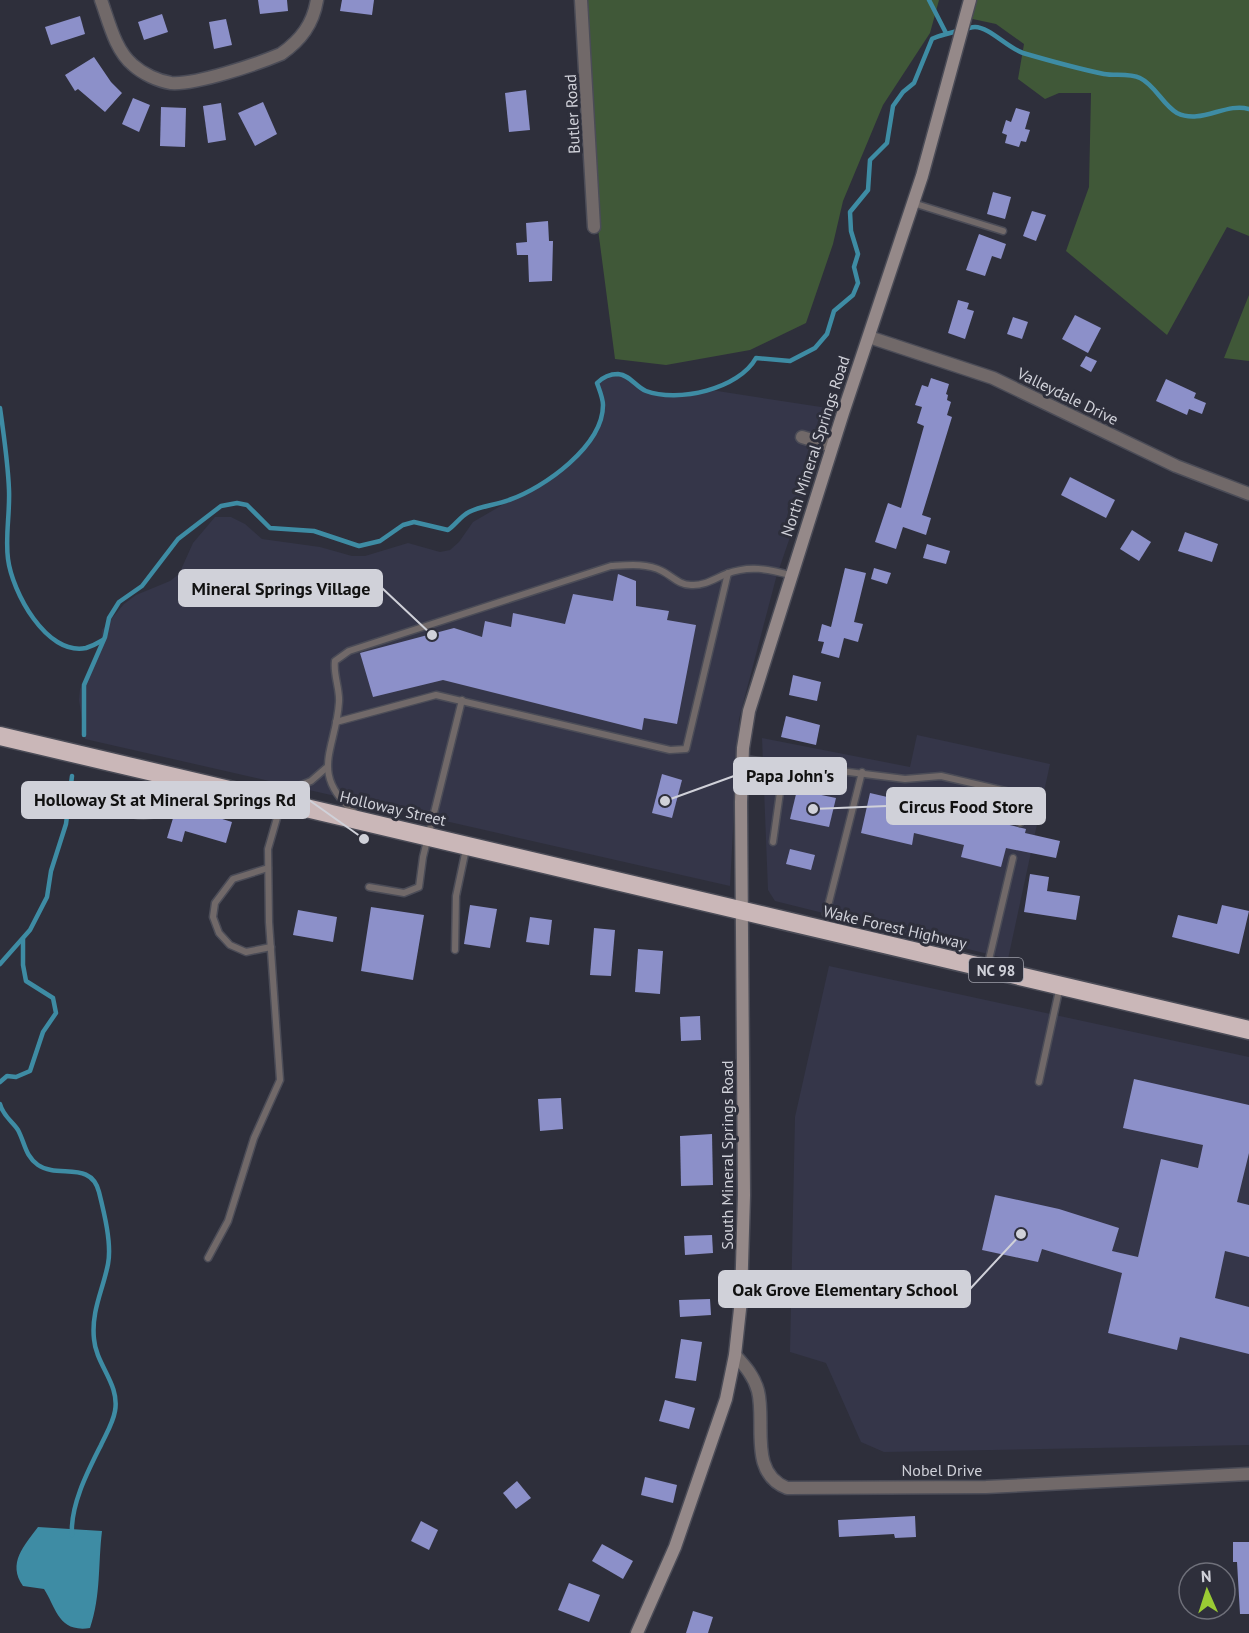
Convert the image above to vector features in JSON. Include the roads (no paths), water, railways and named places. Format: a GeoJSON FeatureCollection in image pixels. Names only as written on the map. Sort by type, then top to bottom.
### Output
{"type":"FeatureCollection","features":[{"type":"Feature","properties":{"kind":"highway","name":"Holloway Street"},"geometry":{"type":"LineString","coordinates":[[0,736],[743,910]]}},
{"type":"Feature","properties":{"kind":"highway","name":"Wake Forest Highway"},"geometry":{"type":"LineString","coordinates":[[743,910],[1249,1030]]}},
{"type":"Feature","properties":{"kind":"street"},"geometry":{"type":"LineString","coordinates":[[101,0],[117,44],[133,65],[156,79],[171,82],[191,81],[281,54],[294,45],[311,24],[317,0]]}},
{"type":"Feature","properties":{"kind":"street","name":"Butler Road"},"geometry":{"type":"LineString","coordinates":[[581,0],[594,226]]}},
{"type":"Feature","properties":{"kind":"street","name":"North Mineral Springs Road"},"geometry":{"type":"LineString","coordinates":[[743,910],[742,759],[749,711],[790,575],[913,203],[959,46],[970,0]]}},
{"type":"Feature","properties":{"kind":"street","name":"Valleydale Drive"},"geometry":{"type":"LineString","coordinates":[[869,337],[993,378],[1176,466],[1249,494]]}},
{"type":"Feature","properties":{"kind":"street"},"geometry":{"type":"LineString","coordinates":[[802,437],[832,446]]}},
{"type":"Feature","properties":{"kind":"street","name":"South Mineral Springs Road"},"geometry":{"type":"LineString","coordinates":[[637,1633],[679,1537],[726,1399],[735,1354],[741,1300],[744,1195],[743,910]]}},
{"type":"Feature","properties":{"kind":"street","name":"Nobel Drive"},"geometry":{"type":"LineString","coordinates":[[735,1354],[750,1373],[758,1391],[762,1457],[766,1473],[778,1484],[787,1488],[986,1487],[1249,1474]]}},
{"type":"Feature","properties":{"kind":"lane"},"geometry":{"type":"LineString","coordinates":[[913,203],[1003,231]]}},
{"type":"Feature","properties":{"kind":"lane"},"geometry":{"type":"LineString","coordinates":[[208,1258],[228,1221],[254,1138],[280,1080],[268,868],[273,800],[311,781],[326,768],[339,700],[335,661],[349,651],[597,568],[642,565],[661,570],[678,582],[688,585],[703,584],[728,573],[749,568],[768,569],[790,575]]}},
{"type":"Feature","properties":{"kind":"lane"},"geometry":{"type":"LineString","coordinates":[[336,722],[430,695],[462,700],[670,750],[686,749],[728,573]]}},
{"type":"Feature","properties":{"kind":"lane"},"geometry":{"type":"LineString","coordinates":[[369,887],[404,893],[414,891],[419,887],[428,837],[462,700]]}},
{"type":"Feature","properties":{"kind":"lane"},"geometry":{"type":"LineString","coordinates":[[742,759],[905,779],[941,776],[1019,794],[1024,803],[1020,823]]}},
{"type":"Feature","properties":{"kind":"lane"},"geometry":{"type":"LineString","coordinates":[[773,842],[784,764]]}},
{"type":"Feature","properties":{"kind":"lane"},"geometry":{"type":"LineString","coordinates":[[326,768],[345,805],[365,822]]}},
{"type":"Feature","properties":{"kind":"lane"},"geometry":{"type":"LineString","coordinates":[[826,914],[862,772]]}},
{"type":"Feature","properties":{"kind":"lane"},"geometry":{"type":"LineString","coordinates":[[107,796],[117,809],[147,817],[161,813],[173,777]]}},
{"type":"Feature","properties":{"kind":"lane"},"geometry":{"type":"LineString","coordinates":[[455,950],[456,897],[467,846]]}},
{"type":"Feature","properties":{"kind":"lane"},"geometry":{"type":"LineString","coordinates":[[987,968],[1013,858]]}},
{"type":"Feature","properties":{"kind":"lane"},"geometry":{"type":"LineString","coordinates":[[268,868],[233,879],[215,903],[213,917],[219,933],[230,945],[246,952],[271,947]]}},
{"type":"Feature","properties":{"kind":"lane"},"geometry":{"type":"LineString","coordinates":[[1039,1082],[1060,986]]}},
{"type":"Feature","properties":{"kind":"water"},"geometry":{"type":"Polygon","coordinates":[[[38,1527],[102,1531],[98,1592],[90,1628],[71,1627],[65,1623],[55,1611],[44,1589],[23,1586],[18,1578],[19,1555],[38,1527]]]}},
{"type":"Feature","properties":{"kind":"waterway"},"geometry":{"type":"LineString","coordinates":[[929,0],[946,33]]}},
{"type":"Feature","properties":{"kind":"waterway"},"geometry":{"type":"LineString","coordinates":[[84,735],[84,685],[105,637],[109,618],[119,602],[142,586],[178,539],[221,506],[237,503],[247,505],[270,528],[314,531],[359,546],[380,541],[403,525],[414,522],[448,530],[469,512],[523,494],[569,463],[593,435],[600,420],[603,402],[597,383],[606,376],[622,375],[642,389],[659,394],[690,394],[707,391],[736,378],[748,369],[756,358],[790,361],[815,348],[827,334],[834,311],[853,295],[858,283],[854,267],[858,254],[851,231],[850,212],[868,190],[870,160],[887,143],[893,106],[903,92],[914,83],[932,39],[975,27],[980,28],[1023,53],[1104,74],[1140,78],[1150,85],[1167,105],[1177,113],[1186,116],[1204,115],[1231,108],[1249,109]]}},
{"type":"Feature","properties":{"kind":"waterway"},"geometry":{"type":"LineString","coordinates":[[0,408],[6,449],[9,499],[7,550],[16,588],[34,618],[45,632],[58,642],[71,648],[86,648],[103,640]]}},
{"type":"Feature","properties":{"kind":"waterway"},"geometry":{"type":"LineString","coordinates":[[0,964],[30,930],[47,897],[51,871],[66,824],[72,776]]}},
{"type":"Feature","properties":{"kind":"waterway"},"geometry":{"type":"LineString","coordinates":[[0,1082],[7,1076],[16,1077],[30,1071],[43,1032],[56,1013],[53,998],[26,981],[23,965],[23,939]]}},
{"type":"Feature","properties":{"kind":"waterway"},"geometry":{"type":"LineString","coordinates":[[0,1104],[5,1115],[18,1130],[30,1158],[38,1165],[55,1171],[81,1173],[89,1176],[95,1182],[107,1228],[109,1256],[94,1319],[94,1339],[114,1392],[115,1411],[81,1488],[74,1512],[72,1535]]}},
{"type":"Feature","properties":{"kind":"place","name":"Mineral Springs Village"},"geometry":{"type":"Point","coordinates":[432,635]}},
{"type":"Feature","properties":{"kind":"place","name":"Papa John's"},"geometry":{"type":"Point","coordinates":[665,801]}},
{"type":"Feature","properties":{"kind":"place","name":"Circus Food Store"},"geometry":{"type":"Point","coordinates":[813,809]}},
{"type":"Feature","properties":{"kind":"place","name":"Holloway St at Mineral Springs Rd"},"geometry":{"type":"Point","coordinates":[364,839]}},
{"type":"Feature","properties":{"kind":"place","name":"Oak Grove Elementary School"},"geometry":{"type":"Point","coordinates":[1021,1234]}}]}
